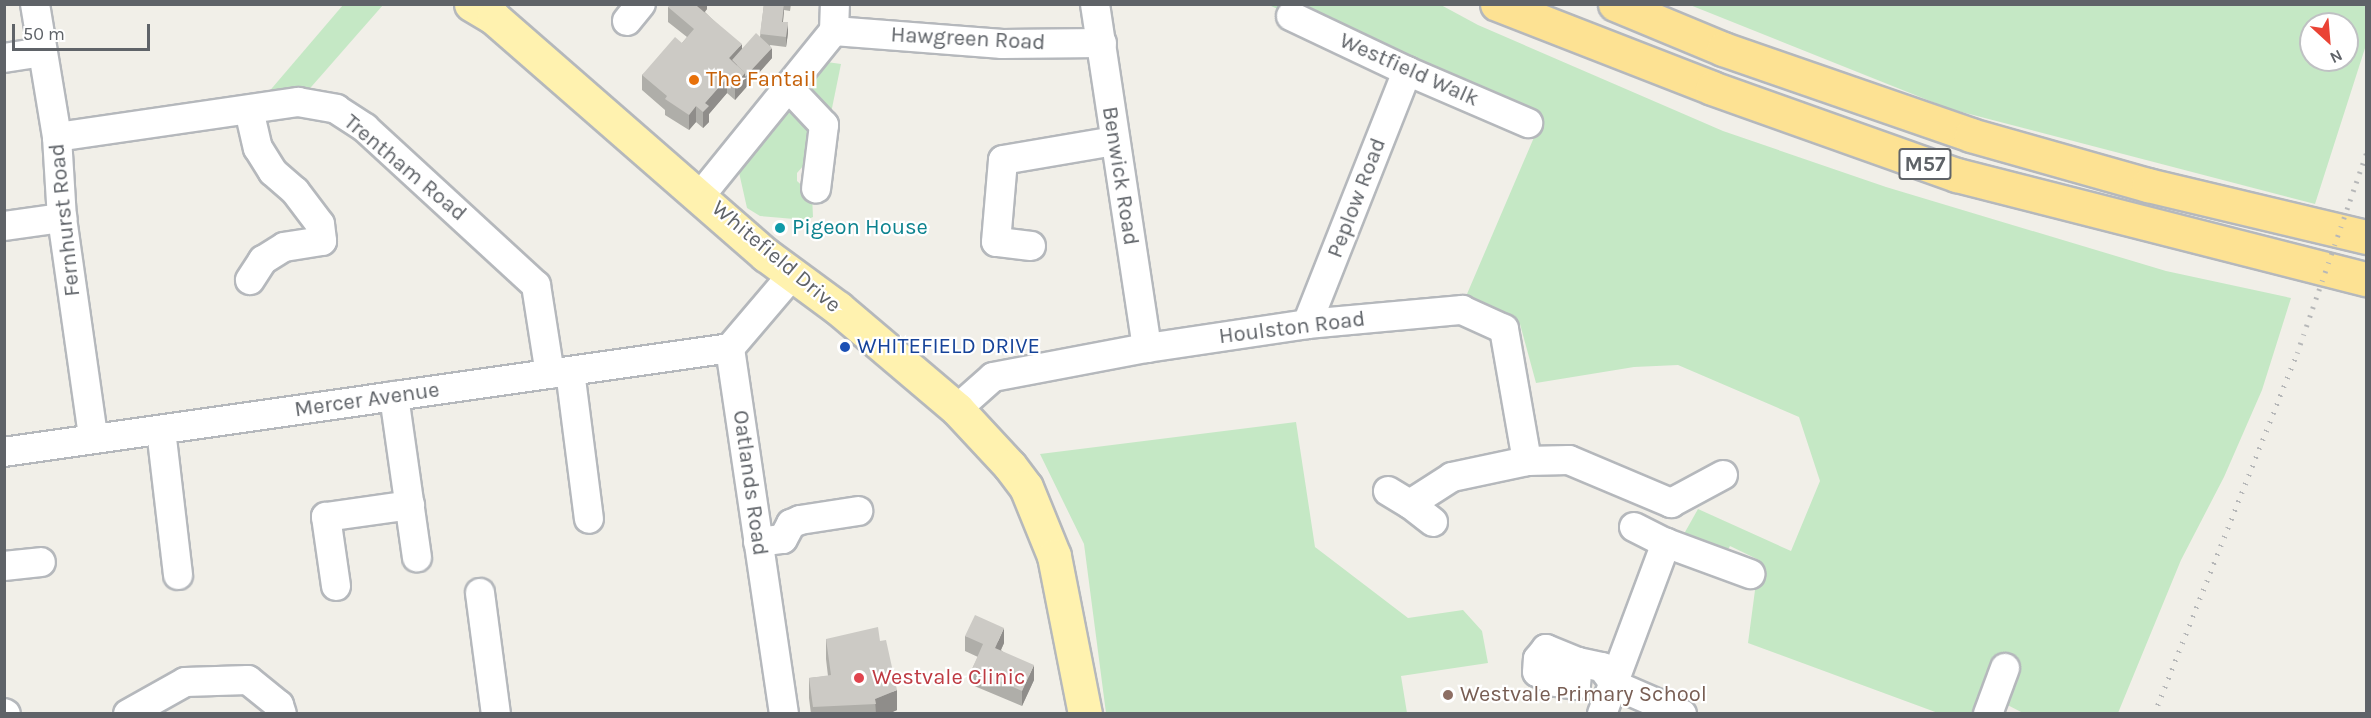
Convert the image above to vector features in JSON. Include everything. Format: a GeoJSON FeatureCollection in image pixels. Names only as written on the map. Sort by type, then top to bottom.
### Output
{"type":"FeatureCollection","features":[{"type":"Feature","properties":{"kind":"highway","name":"M57"},"geometry":{"type":"LineString","coordinates":[[1497,4],[1712,88],[1957,175],[2367,279]]}},
{"type":"Feature","properties":{"kind":"highway","name":"M57"},"geometry":{"type":"LineString","coordinates":[[1615,4],[1723,48],[1971,135],[2148,185],[2367,237]]}},
{"type":"Feature","properties":{"kind":"main road","name":"Whitefield Drive"},"geometry":{"type":"LineString","coordinates":[[471,4],[494,18],[793,274],[957,409],[1010,466],[1036,509],[1054,556],[1066,602],[1085,714]]}},
{"type":"Feature","properties":{"kind":"street","name":"Fernhurst Road"},"geometry":{"type":"LineString","coordinates":[[34,4],[40,52],[57,137],[62,218],[93,437]]}},
{"type":"Feature","properties":{"kind":"street","name":"Benwick Road"},"geometry":{"type":"LineString","coordinates":[[1095,4],[1147,348]]}},
{"type":"Feature","properties":{"kind":"street","name":"Westfield Walk"},"geometry":{"type":"LineString","coordinates":[[1291,16],[1407,71],[1528,123]]}},
{"type":"Feature","properties":{"kind":"street"},"geometry":{"type":"LineString","coordinates":[[701,195],[789,88],[835,18]]}},
{"type":"Feature","properties":{"kind":"street","name":"Hawgreen Road"},"geometry":{"type":"LineString","coordinates":[[835,18],[1002,44],[1102,43]]}},
{"type":"Feature","properties":{"kind":"street"},"geometry":{"type":"LineString","coordinates":[[4,58],[40,52]]}},
{"type":"Feature","properties":{"kind":"street","name":"Peplow Road"},"geometry":{"type":"LineString","coordinates":[[1308,324],[1407,71]]}},
{"type":"Feature","properties":{"kind":"street"},"geometry":{"type":"LineString","coordinates":[[789,88],[824,125],[816,189]]}},
{"type":"Feature","properties":{"kind":"street","name":"Trentham Road"},"geometry":{"type":"LineString","coordinates":[[57,137],[298,102],[336,109],[365,128],[536,285],[560,373],[589,519]]}},
{"type":"Feature","properties":{"kind":"street"},"geometry":{"type":"LineString","coordinates":[[249,110],[258,148],[273,172],[295,191],[320,224],[322,241],[284,247],[263,260],[250,280]]}},
{"type":"Feature","properties":{"kind":"street"},"geometry":{"type":"LineString","coordinates":[[1030,246],[996,242],[1003,160],[1114,141]]}},
{"type":"Feature","properties":{"kind":"street"},"geometry":{"type":"LineString","coordinates":[[4,226],[62,218]]}},
{"type":"Feature","properties":{"kind":"street"},"geometry":{"type":"LineString","coordinates":[[730,348],[793,274]]}},
{"type":"Feature","properties":{"kind":"street","name":"Houlston Road"},"geometry":{"type":"LineString","coordinates":[[957,409],[993,377],[1147,348],[1308,324],[1462,310],[1504,329],[1527,461]]}},
{"type":"Feature","properties":{"kind":"street","name":"Mercer Avenue"},"geometry":{"type":"LineString","coordinates":[[4,452],[93,437],[161,430],[730,348]]}},
{"type":"Feature","properties":{"kind":"street","name":"Oatlands Road"},"geometry":{"type":"LineString","coordinates":[[730,348],[784,714]]}},
{"type":"Feature","properties":{"kind":"street"},"geometry":{"type":"LineString","coordinates":[[394,396],[417,557]]}},
{"type":"Feature","properties":{"kind":"street"},"geometry":{"type":"LineString","coordinates":[[161,430],[178,575]]}},
{"type":"Feature","properties":{"kind":"street"},"geometry":{"type":"LineString","coordinates":[[1433,522],[1399,498],[1452,477],[1527,461],[1569,460],[1671,503],[1723,475]]}},
{"type":"Feature","properties":{"kind":"street"},"geometry":{"type":"LineString","coordinates":[[336,585],[326,517],[410,505]]}},
{"type":"Feature","properties":{"kind":"street"},"geometry":{"type":"LineString","coordinates":[[758,542],[783,538],[790,524],[800,520],[858,512]]}},
{"type":"Feature","properties":{"kind":"street"},"geometry":{"type":"LineString","coordinates":[[1634,528],[1666,543],[1750,573]]}},
{"type":"Feature","properties":{"kind":"street"},"geometry":{"type":"LineString","coordinates":[[1602,714],[1615,686],[1666,543]]}},
{"type":"Feature","properties":{"kind":"street"},"geometry":{"type":"LineString","coordinates":[[4,566],[41,562]]}},
{"type":"Feature","properties":{"kind":"street"},"geometry":{"type":"LineString","coordinates":[[480,592],[496,714]]}},
{"type":"Feature","properties":{"kind":"street"},"geometry":{"type":"LineString","coordinates":[[1578,662],[1602,667],[1615,686],[1682,714]]}},
{"type":"Feature","properties":{"kind":"street"},"geometry":{"type":"LineString","coordinates":[[1988,714],[2005,668]]}},
{"type":"Feature","properties":{"kind":"street"},"geometry":{"type":"LineString","coordinates":[[128,714],[185,682],[248,680],[279,705],[282,714]]}},
{"type":"Feature","properties":{"kind":"green space"},"geometry":{"type":"Polygon","coordinates":[[[343,5],[383,5],[298,102],[255,108],[343,5]]]}},
{"type":"Feature","properties":{"kind":"green space"},"geometry":{"type":"Polygon","coordinates":[[[1269,5],[1441,5],[1478,25],[1723,131],[1886,187],[2166,271],[2291,298],[2262,390],[2224,477],[2181,560],[2118,713],[2023,713],[1994,698],[1988,713],[1938,713],[1748,643],[1759,560],[1730,546],[1720,563],[1680,541],[1698,509],[1791,551],[1820,481],[1799,417],[1678,365],[1634,367],[1536,383],[1520,324],[1467,294],[1538,128],[1269,5]]]}},
{"type":"Feature","properties":{"kind":"green space"},"geometry":{"type":"Polygon","coordinates":[[[1690,5],[2366,5],[2366,45],[2359,67],[2359,12],[2299,12],[2299,72],[2357,72],[2315,204],[1950,109],[1690,5]]]}},
{"type":"Feature","properties":{"kind":"green space"},"geometry":{"type":"Polygon","coordinates":[[[827,62],[841,64],[831,113],[810,94],[819,71],[827,62]]]}},
{"type":"Feature","properties":{"kind":"green space"},"geometry":{"type":"Polygon","coordinates":[[[791,109],[812,127],[810,158],[797,173],[797,181],[812,195],[813,217],[806,220],[760,216],[747,208],[738,168],[791,109]]]}},
{"type":"Feature","properties":{"kind":"green space"},"geometry":{"type":"Polygon","coordinates":[[[1296,422],[1315,547],[1408,618],[1463,610],[1482,631],[1488,663],[1401,676],[1407,713],[1106,713],[1084,544],[1040,454],[1296,422]]]}},
{"type":"Feature","properties":{"kind":"building"},"geometry":{"type":"Polygon","coordinates":[[[670,4],[698,4],[697,6],[742,44],[729,58],[745,73],[735,85],[727,78],[705,103],[709,106],[703,112],[696,106],[689,115],[665,99],[667,96],[642,75],[675,37],[682,43],[694,29],[668,7],[670,4]]]}},
{"type":"Feature","properties":{"kind":"building"},"geometry":{"type":"Polygon","coordinates":[[[764,4],[784,4],[782,22],[788,22],[786,37],[760,34],[764,4]]]}},
{"type":"Feature","properties":{"kind":"building"},"geometry":{"type":"Polygon","coordinates":[[[756,33],[772,48],[745,77],[745,73],[732,60],[756,33]]]}},
{"type":"Feature","properties":{"kind":"building"},"geometry":{"type":"Polygon","coordinates":[[[975,615],[1004,628],[995,648],[1034,665],[1022,691],[972,669],[983,644],[965,636],[975,615]]]}},
{"type":"Feature","properties":{"kind":"building","name":"Westvale Clinic"},"geometry":{"type":"Polygon","coordinates":[[[878,627],[880,641],[886,640],[897,690],[875,699],[876,704],[813,707],[809,678],[831,675],[826,639],[878,627]]]}},
{"type":"Feature","properties":{"kind":"railway"},"geometry":{"type":"LineString","coordinates":[[2154,714],[2297,353],[2366,154]]}},
{"type":"Feature","properties":{"kind":"place","name":"The Fantail"},"geometry":{"type":"Point","coordinates":[694,80]}},
{"type":"Feature","properties":{"kind":"place","name":"Pigeon House"},"geometry":{"type":"Point","coordinates":[780,228]}},
{"type":"Feature","properties":{"kind":"place","name":"WHITEFIELD DRIVE"},"geometry":{"type":"Point","coordinates":[845,347]}},
{"type":"Feature","properties":{"kind":"place","name":"Westvale Clinic"},"geometry":{"type":"Point","coordinates":[859,678]}},
{"type":"Feature","properties":{"kind":"place","name":"Westvale Primary School"},"geometry":{"type":"Point","coordinates":[1448,695]}}]}
